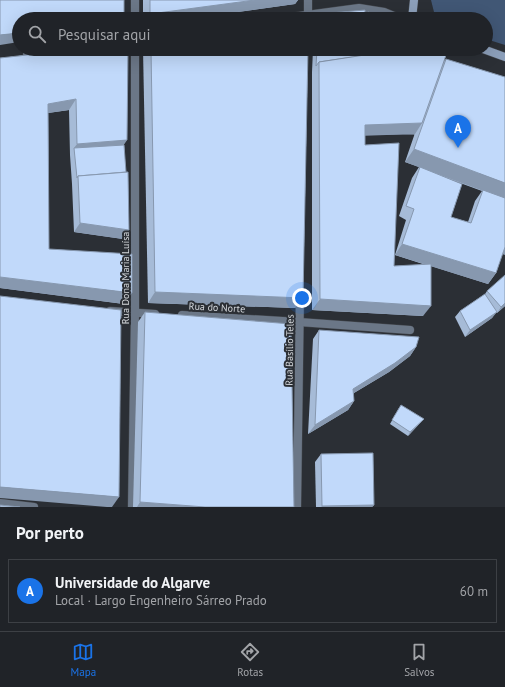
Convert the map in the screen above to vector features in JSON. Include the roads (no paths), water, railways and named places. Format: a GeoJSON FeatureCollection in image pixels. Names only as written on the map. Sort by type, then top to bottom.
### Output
{"type":"FeatureCollection","features":[{"type":"Feature","properties":{"kind":"street"},"geometry":{"type":"LineString","coordinates":[[135,0],[135,12]]}},
{"type":"Feature","properties":{"kind":"street"},"geometry":{"type":"LineString","coordinates":[[308,0],[308,12]]}},
{"type":"Feature","properties":{"kind":"street"},"geometry":{"type":"LineString","coordinates":[[413,12],[414,0]]}},
{"type":"Feature","properties":{"kind":"street"},"geometry":{"type":"LineString","coordinates":[[336,12],[359,8],[384,12]]}},
{"type":"Feature","properties":{"kind":"street"},"geometry":{"type":"LineString","coordinates":[[493,53],[505,57]]}},
{"type":"Feature","properties":{"kind":"street"},"geometry":{"type":"LineString","coordinates":[[16,57],[23,56]]}},
{"type":"Feature","properties":{"kind":"street","name":"Rua Dona Maria Luísa"},"geometry":{"type":"LineString","coordinates":[[132,507],[135,313],[135,56]]}},
{"type":"Feature","properties":{"kind":"street","name":"Rua Basílio Teles"},"geometry":{"type":"LineString","coordinates":[[297,507],[300,283]]}},
{"type":"Feature","properties":{"kind":"street","name":"Rua do Norte"},"geometry":{"type":"LineString","coordinates":[[103,310],[410,330]]}},
{"type":"Feature","properties":{"kind":"street"},"geometry":{"type":"LineString","coordinates":[[0,503],[34,507]]}},
{"type":"Feature","properties":{"kind":"place","name":"Universidade do Algarve"},"geometry":{"type":"Point","coordinates":[458,148]}}]}
